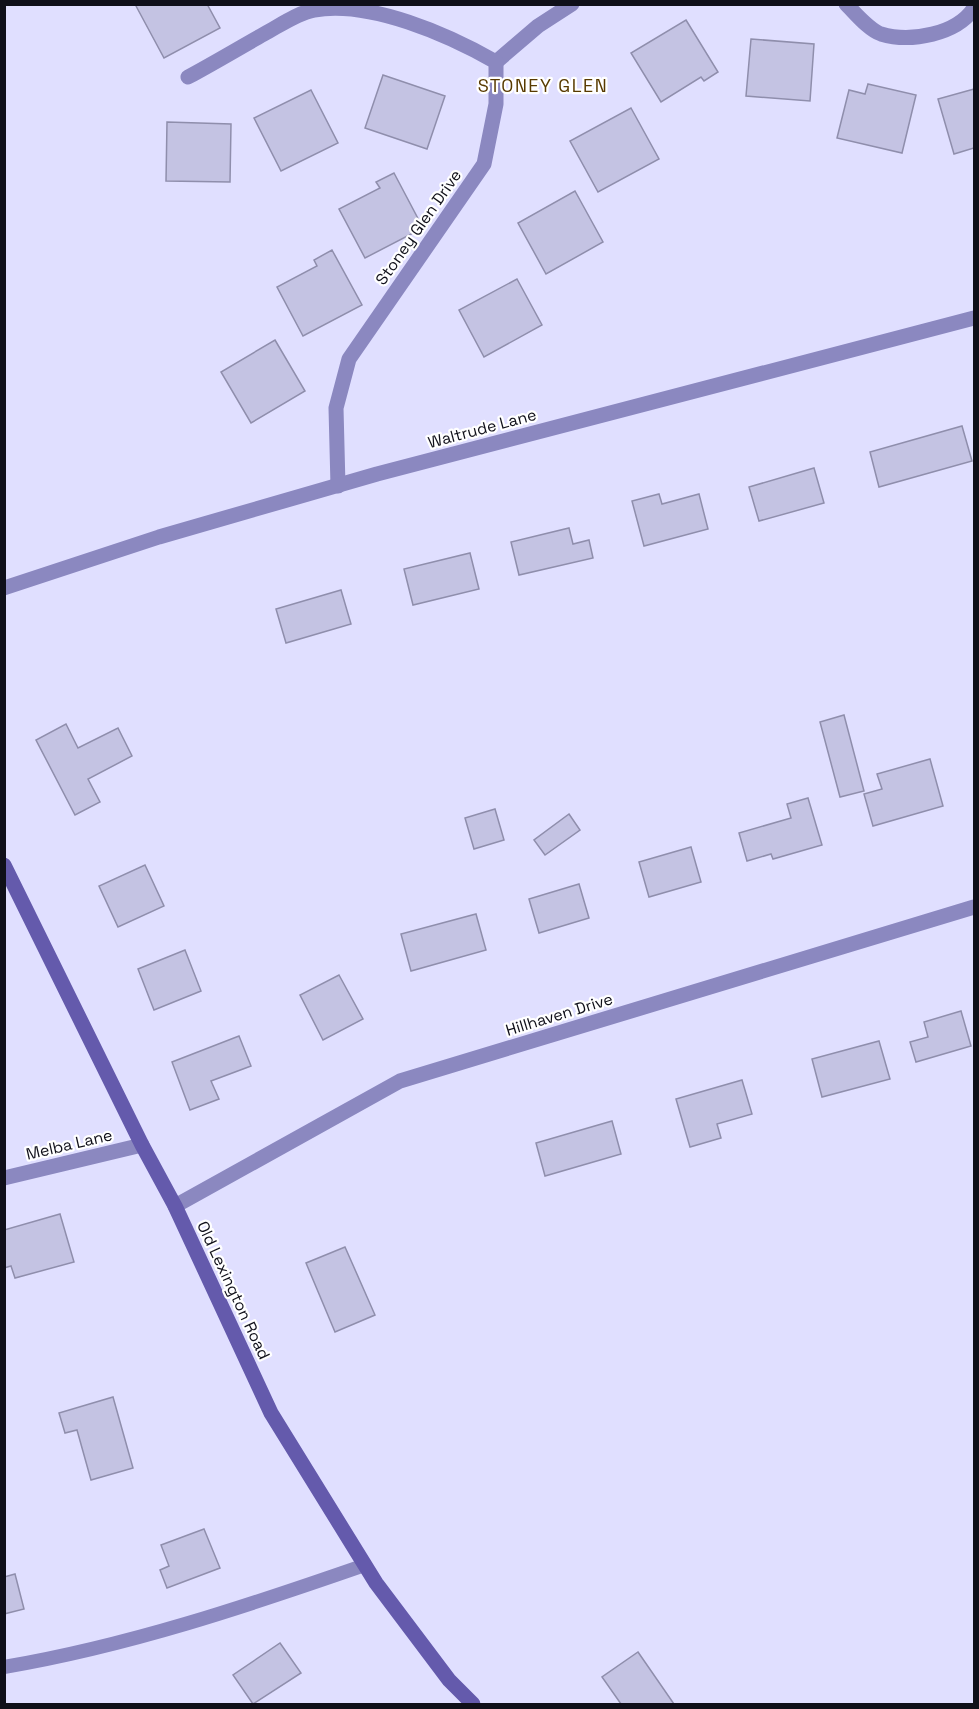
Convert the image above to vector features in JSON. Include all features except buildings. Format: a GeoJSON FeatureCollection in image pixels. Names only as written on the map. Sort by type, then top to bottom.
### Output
{"type":"FeatureCollection","features":[{"type":"Feature","properties":{"kind":"street"},"geometry":{"type":"LineString","coordinates":[[188,77],[281,24],[313,10],[335,8],[375,11],[458,40],[496,62],[538,26],[572,4]]}},
{"type":"Feature","properties":{"kind":"street"},"geometry":{"type":"LineString","coordinates":[[846,4],[879,34],[903,38],[952,28],[969,16],[975,8]]}},
{"type":"Feature","properties":{"kind":"street","name":"Stoney Glen Drive"},"geometry":{"type":"LineString","coordinates":[[338,486],[336,408],[349,359],[484,164],[496,104],[496,62]]}},
{"type":"Feature","properties":{"kind":"street","name":"Waltrude Lane"},"geometry":{"type":"LineString","coordinates":[[4,588],[159,537],[338,486],[974,318]]}},
{"type":"Feature","properties":{"kind":"street","name":"Old Lexington Road"},"geometry":{"type":"LineString","coordinates":[[4,865],[142,1145],[175,1206],[271,1413],[365,1565],[449,1680],[473,1704]]}},
{"type":"Feature","properties":{"kind":"street","name":"Hillhaven Drive"},"geometry":{"type":"LineString","coordinates":[[175,1206],[400,1081],[975,907]]}},
{"type":"Feature","properties":{"kind":"street","name":"Melba Lane"},"geometry":{"type":"LineString","coordinates":[[4,1178],[142,1145]]}},
{"type":"Feature","properties":{"kind":"lane"},"geometry":{"type":"LineString","coordinates":[[4,1666],[66,1656],[116,1643],[256,1602],[365,1565]]}},
{"type":"Feature","properties":{"kind":"district","name":"STONEY GLEN"},"geometry":{"type":"Point","coordinates":[543,86]}}]}
